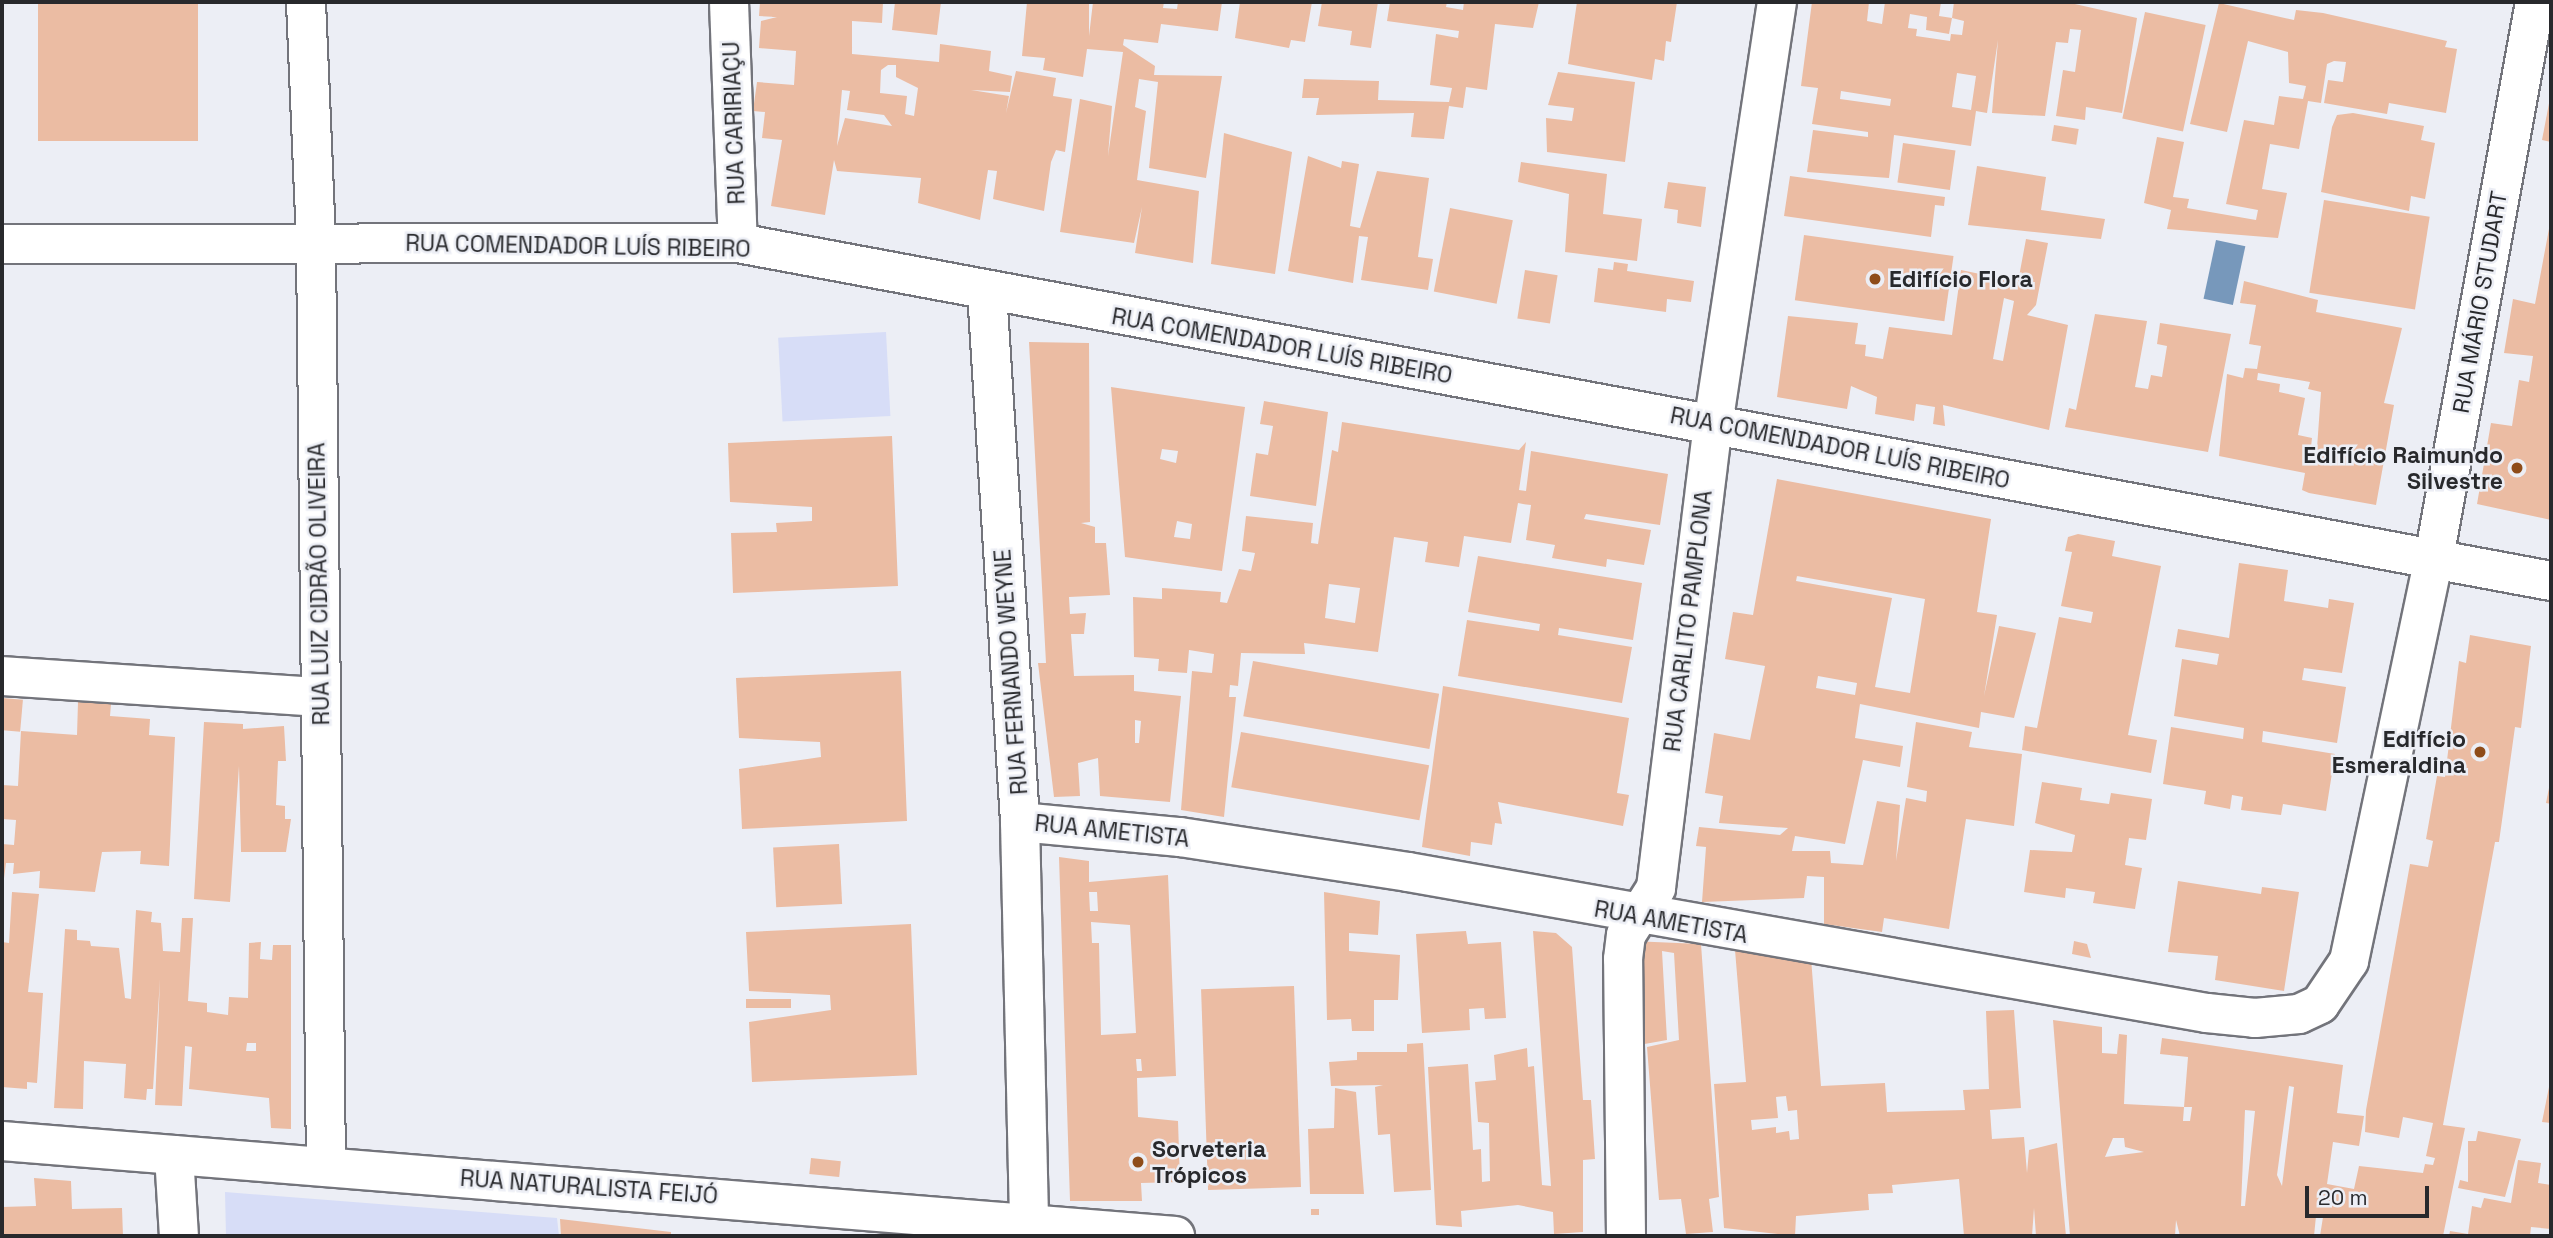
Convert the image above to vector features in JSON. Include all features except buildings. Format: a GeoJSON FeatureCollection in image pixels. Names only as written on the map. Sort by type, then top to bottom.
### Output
{"type":"FeatureCollection","features":[{"type":"Feature","properties":{"kind":"street","name":"RUA LUIZ CIDRÃO OLIVEIRA"},"geometry":{"type":"LineString","coordinates":[[306,2],[316,245],[326,1167]]}},
{"type":"Feature","properties":{"kind":"street","name":"RUA CARIRIAÇU"},"geometry":{"type":"LineString","coordinates":[[729,2],[738,243]]}},
{"type":"Feature","properties":{"kind":"street","name":"RUA CARLITO PAMPLONA"},"geometry":{"type":"LineString","coordinates":[[1626,1236],[1619,996],[1626,935],[1656,888],[1713,425],[1777,2]]}},
{"type":"Feature","properties":{"kind":"street","name":"RUA MÁRIO STUDART"},"geometry":{"type":"LineString","coordinates":[[2320,1004],[2349,961],[2434,558],[2537,3]]}},
{"type":"Feature","properties":{"kind":"street","name":"RUA COMENDADOR LUÍS RIBEIRO"},"geometry":{"type":"LineString","coordinates":[[2,244],[738,243],[2551,581]]}},
{"type":"Feature","properties":{"kind":"street","name":"RUA FERNANDO WEYNE"},"geometry":{"type":"LineString","coordinates":[[987,291],[1020,822],[1029,1222]]}},
{"type":"Feature","properties":{"kind":"street"},"geometry":{"type":"LineString","coordinates":[[2,676],[320,697]]}},
{"type":"Feature","properties":{"kind":"street","name":"RUA AMETISTA"},"geometry":{"type":"LineString","coordinates":[[1020,822],[1279,852],[2207,1013],[2255,1018],[2299,1014],[2320,1004]]}},
{"type":"Feature","properties":{"kind":"street","name":"RUA NATURALISTA FEIJÓ"},"geometry":{"type":"LineString","coordinates":[[2,1141],[1029,1222],[1157,1235]]}},
{"type":"Feature","properties":{"kind":"street"},"geometry":{"type":"LineString","coordinates":[[174,1155],[179,1236]]}},
{"type":"Feature","properties":{"kind":"shaded area"},"geometry":{"type":"Polygon","coordinates":[[[2216,240],[2245,246],[2233,305],[2204,299],[2216,240]]]}},
{"type":"Feature","properties":{"kind":"shaded area"},"geometry":{"type":"Polygon","coordinates":[[[886,332],[890,416],[783,422],[778,338],[886,332]]]}},
{"type":"Feature","properties":{"kind":"shaded area"},"geometry":{"type":"Polygon","coordinates":[[[225,1192],[557,1218],[559,1236],[226,1236],[225,1192]]]}},
{"type":"Feature","properties":{"kind":"place","name":"Edifício Flora"},"geometry":{"type":"Point","coordinates":[1875,279]}},
{"type":"Feature","properties":{"kind":"place","name":"Edifício Raimundo Silvestre"},"geometry":{"type":"Point","coordinates":[2517,468]}},
{"type":"Feature","properties":{"kind":"place","name":"Edifício Esmeraldina"},"geometry":{"type":"Point","coordinates":[2480,752]}},
{"type":"Feature","properties":{"kind":"place","name":"Sorveteria Trópicos"},"geometry":{"type":"Point","coordinates":[1138,1162]}}]}
